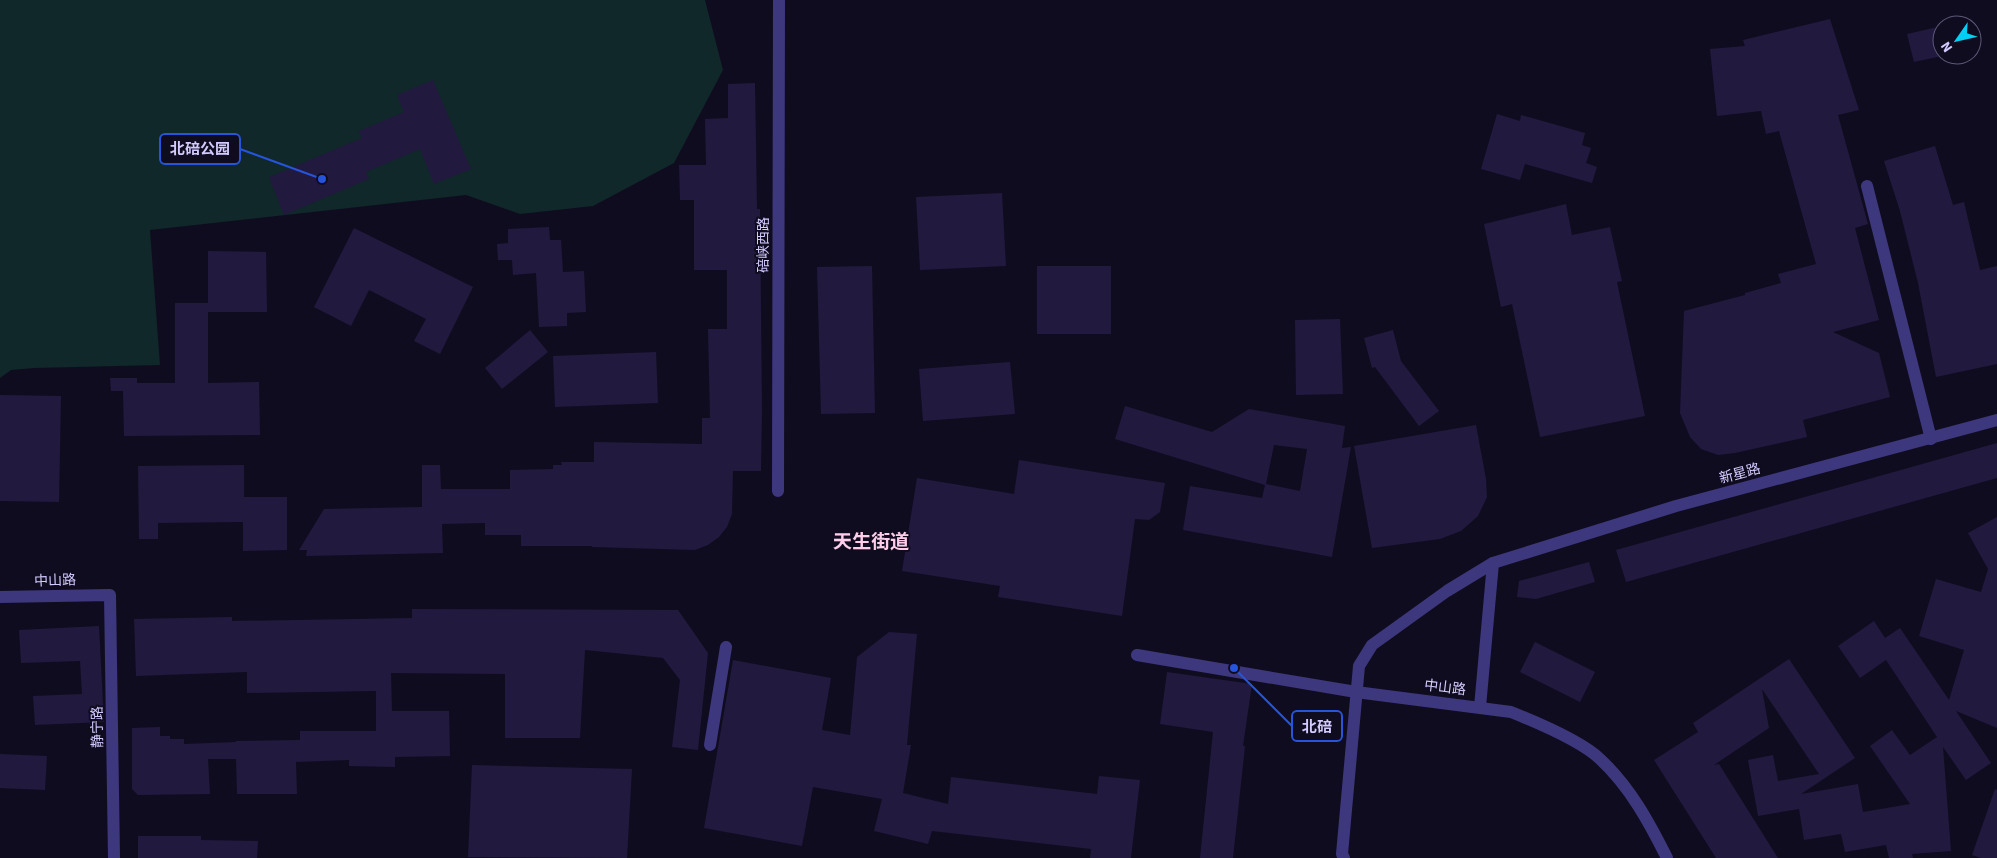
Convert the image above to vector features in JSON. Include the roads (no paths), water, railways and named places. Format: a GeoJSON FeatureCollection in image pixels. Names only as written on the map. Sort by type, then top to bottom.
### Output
{"type":"FeatureCollection","features":[{"type":"Feature","properties":{"kind":"street","name":"碚峡西路"},"geometry":{"type":"LineString","coordinates":[[778,491],[779,0]]}},
{"type":"Feature","properties":{"kind":"street"},"geometry":{"type":"LineString","coordinates":[[1867,186],[1931,439]]}},
{"type":"Feature","properties":{"kind":"street","name":"新星路"},"geometry":{"type":"LineString","coordinates":[[1344,858],[1342,854],[1358,666],[1372,645],[1446,591],[1493,563],[1676,506],[1997,420]]}},
{"type":"Feature","properties":{"kind":"street"},"geometry":{"type":"LineString","coordinates":[[1480,707],[1493,563]]}},
{"type":"Feature","properties":{"kind":"street","name":"中山路"},"geometry":{"type":"LineString","coordinates":[[0,597],[110,595]]}},
{"type":"Feature","properties":{"kind":"street","name":"静宁路"},"geometry":{"type":"LineString","coordinates":[[110,595],[114,858]]}},
{"type":"Feature","properties":{"kind":"street"},"geometry":{"type":"LineString","coordinates":[[710,745],[726,647]]}},
{"type":"Feature","properties":{"kind":"street","name":"中山路"},"geometry":{"type":"LineString","coordinates":[[1138,655],[1356,692],[1511,712],[1534,721],[1599,758],[1622,782],[1649,821],[1667,858]]}},
{"type":"Feature","properties":{"kind":"place","name":"北碚公园"},"geometry":{"type":"Point","coordinates":[322,179]}},
{"type":"Feature","properties":{"kind":"place","name":"北碚"},"geometry":{"type":"Point","coordinates":[1234,668]}},
{"type":"Feature","properties":{"kind":"district","name":"天生街道"},"geometry":{"type":"Point","coordinates":[871,542]}}]}
